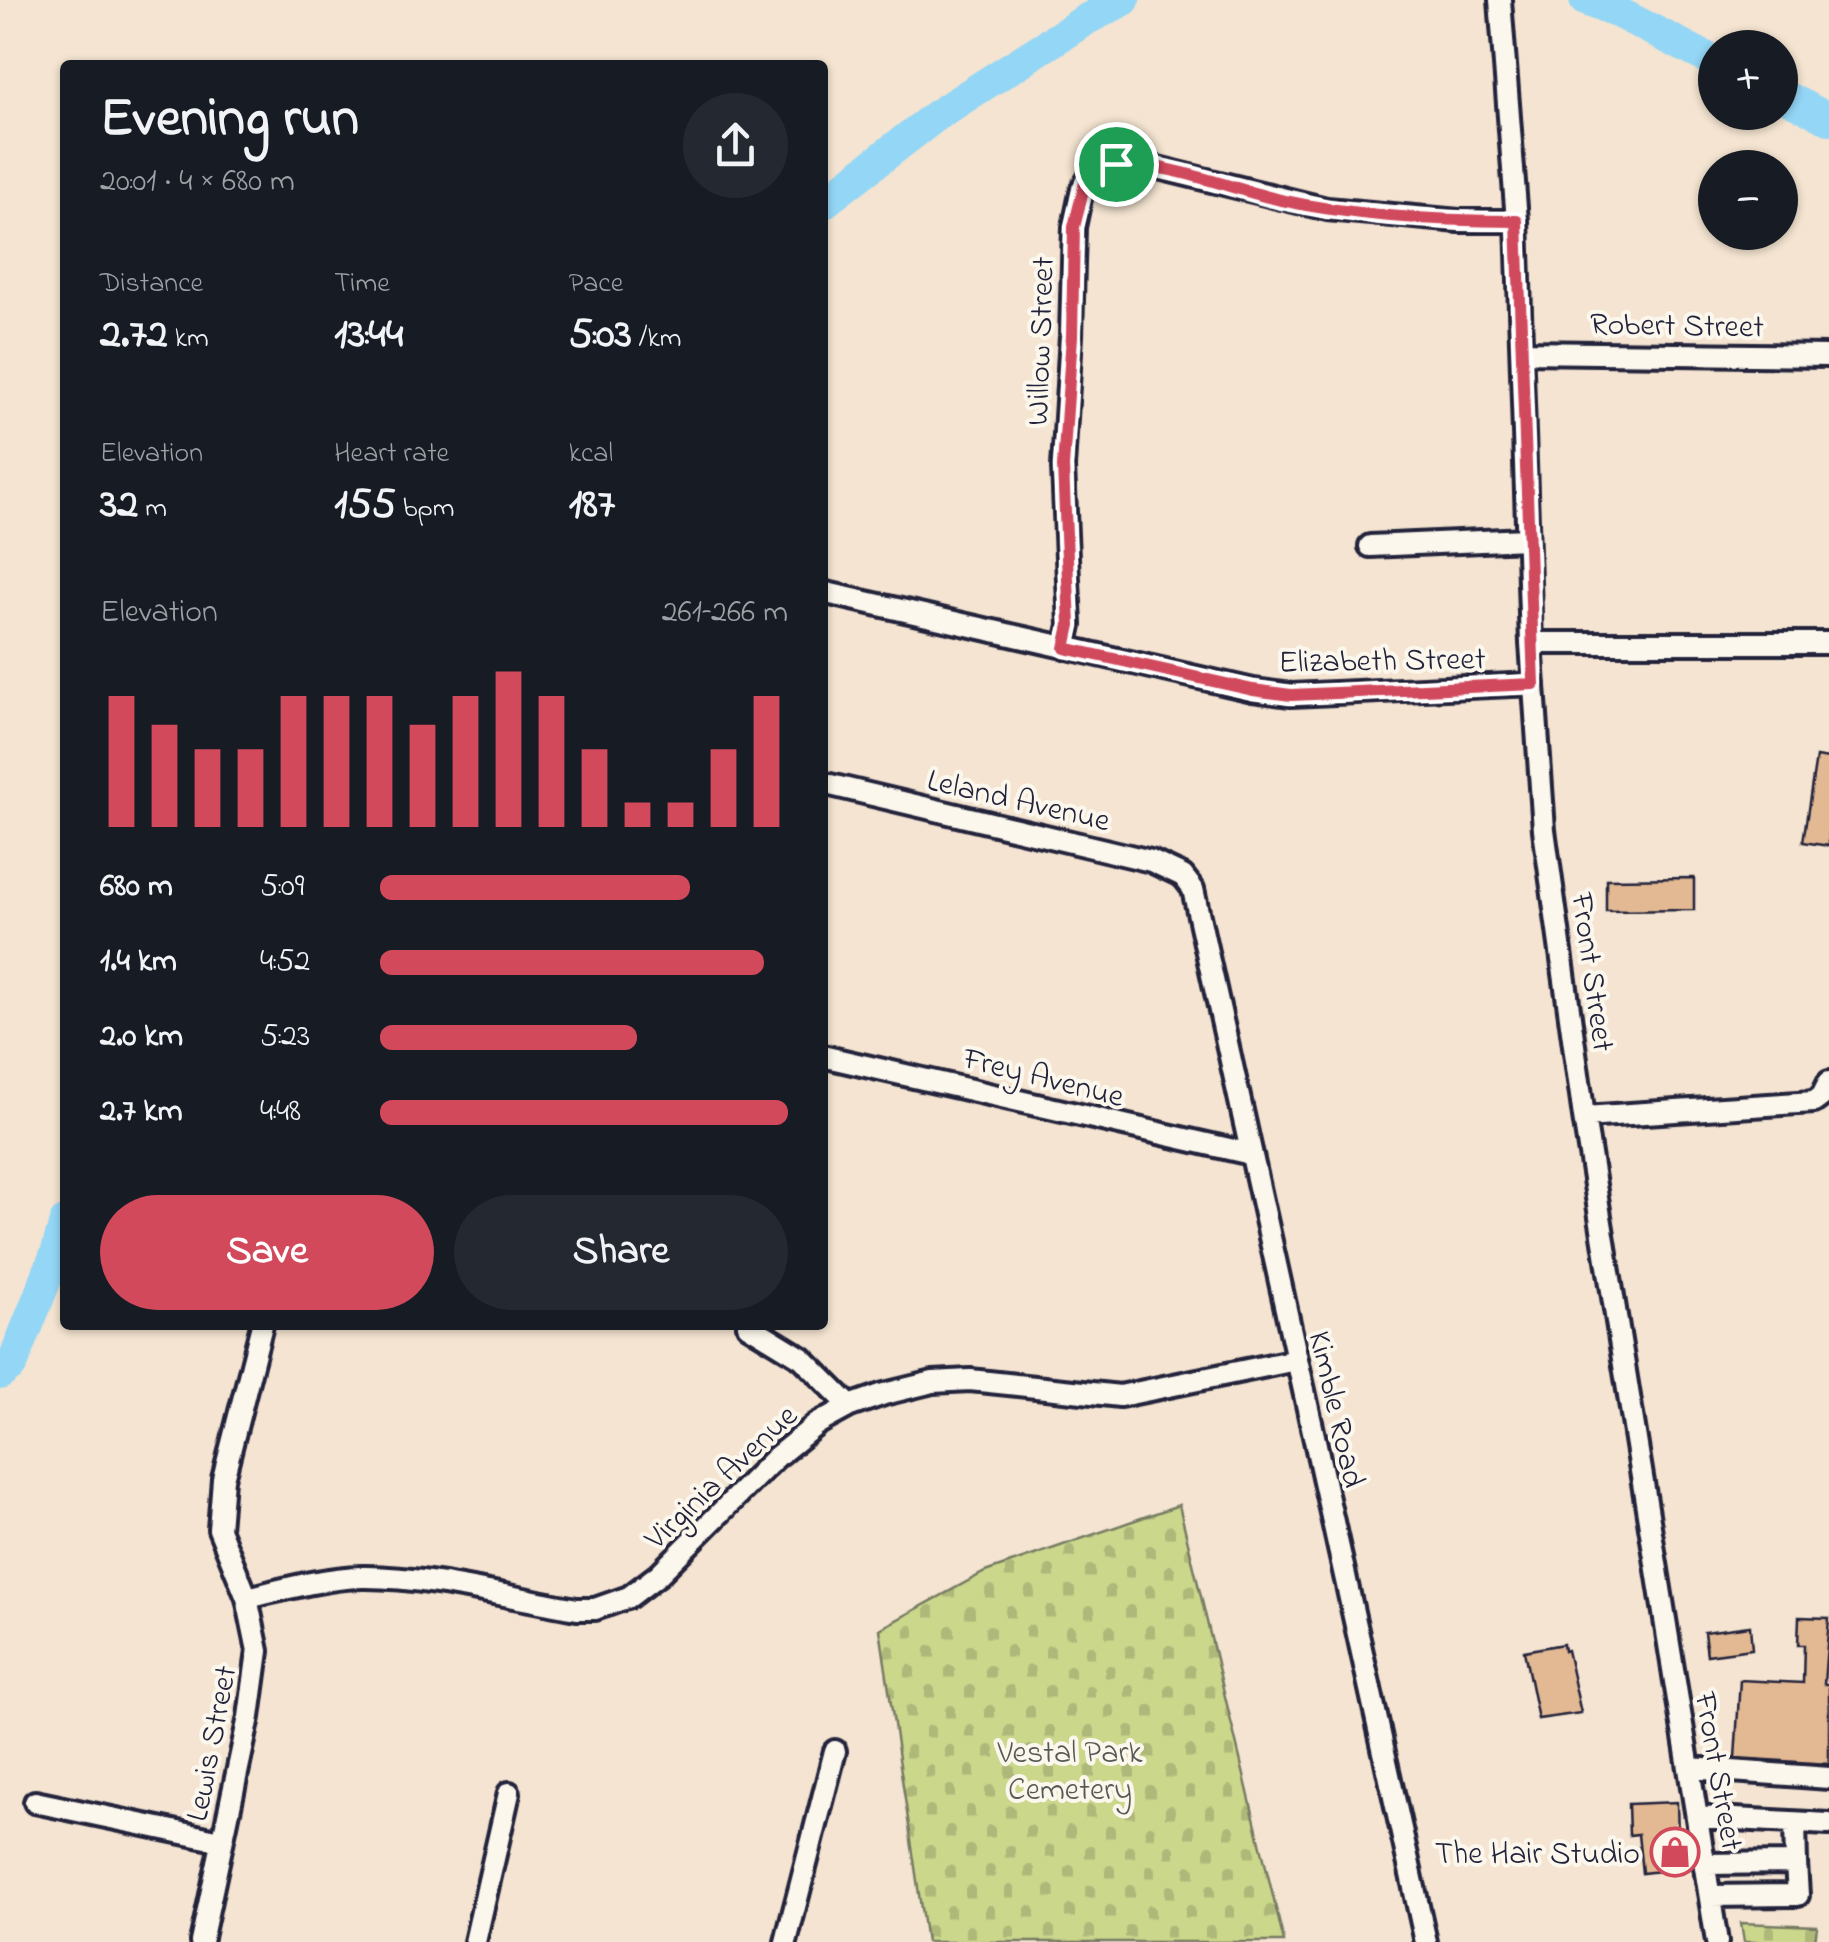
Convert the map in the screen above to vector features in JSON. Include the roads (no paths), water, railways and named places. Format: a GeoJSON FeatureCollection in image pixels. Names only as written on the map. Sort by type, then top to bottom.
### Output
{"type":"FeatureCollection","features":[{"type":"Feature","properties":{"kind":"street","name":"Front Street"},"geometry":{"type":"LineString","coordinates":[[1500,0],[1517,221],[1530,642],[1544,830],[1584,1117],[1718,1942]]}},
{"type":"Feature","properties":{"kind":"street","name":"Willow Street"},"geometry":{"type":"LineString","coordinates":[[1065,648],[1070,625],[1063,467],[1074,227],[1082,189],[1093,172],[1124,164],[1154,167],[1326,208],[1459,221],[1517,221]]}},
{"type":"Feature","properties":{"kind":"street","name":"Robert Street"},"geometry":{"type":"LineString","coordinates":[[1523,352],[1829,356]]}},
{"type":"Feature","properties":{"kind":"street"},"geometry":{"type":"LineString","coordinates":[[1370,546],[1526,539]]}},
{"type":"Feature","properties":{"kind":"street","name":"Elizabeth Street"},"geometry":{"type":"LineString","coordinates":[[828,593],[1253,690],[1291,695],[1534,684]]}},
{"type":"Feature","properties":{"kind":"street","name":"Elizabeth Street"},"geometry":{"type":"LineString","coordinates":[[1530,642],[1829,643]]}},
{"type":"Feature","properties":{"kind":"street","name":"Leland Avenue"},"geometry":{"type":"LineString","coordinates":[[828,784],[1151,861],[1183,876],[1193,889]]}},
{"type":"Feature","properties":{"kind":"street","name":"Kimble Road"},"geometry":{"type":"LineString","coordinates":[[1193,889],[1426,1942]]}},
{"type":"Feature","properties":{"kind":"street","name":"Frey Avenue"},"geometry":{"type":"LineString","coordinates":[[828,1057],[1251,1154]]}},
{"type":"Feature","properties":{"kind":"street"},"geometry":{"type":"LineString","coordinates":[[1584,1117],[1814,1102],[1829,1082]]}},
{"type":"Feature","properties":{"kind":"street","name":"Lewis Street"},"geometry":{"type":"LineString","coordinates":[[201,1942],[249,1716],[258,1651],[247,1598],[219,1530],[219,1503],[261,1330]]}},
{"type":"Feature","properties":{"kind":"street"},"geometry":{"type":"LineString","coordinates":[[756,1330],[802,1358],[850,1406]]}},
{"type":"Feature","properties":{"kind":"street","name":"Virginia Avenue"},"geometry":{"type":"LineString","coordinates":[[247,1598],[306,1584],[361,1577],[595,1609],[629,1597],[658,1576],[775,1458],[817,1424],[850,1406],[933,1382],[970,1380],[1120,1396],[1296,1360]]}},
{"type":"Feature","properties":{"kind":"street"},"geometry":{"type":"LineString","coordinates":[[786,1942],[834,1752]]}},
{"type":"Feature","properties":{"kind":"street"},"geometry":{"type":"LineString","coordinates":[[1689,1768],[1829,1778]]}},
{"type":"Feature","properties":{"kind":"street"},"geometry":{"type":"LineString","coordinates":[[475,1942],[509,1793]]}},
{"type":"Feature","properties":{"kind":"street"},"geometry":{"type":"LineString","coordinates":[[35,1802],[221,1841]]}},
{"type":"Feature","properties":{"kind":"street"},"geometry":{"type":"LineString","coordinates":[[1696,1817],[1829,1824]]}},
{"type":"Feature","properties":{"kind":"street"},"geometry":{"type":"LineString","coordinates":[[1710,1896],[1798,1895],[1795,1823]]}},
{"type":"Feature","properties":{"kind":"street"},"geometry":{"type":"LineString","coordinates":[[1706,1864],[1796,1863]]}},
{"type":"Feature","properties":{"kind":"waterway"},"geometry":{"type":"LineString","coordinates":[[828,199],[937,115],[1087,19],[1124,0]]}},
{"type":"Feature","properties":{"kind":"waterway"},"geometry":{"type":"LineString","coordinates":[[1585,0],[1698,53]]}},
{"type":"Feature","properties":{"kind":"waterway"},"geometry":{"type":"LineString","coordinates":[[1798,103],[1829,119]]}},
{"type":"Feature","properties":{"kind":"waterway"},"geometry":{"type":"LineString","coordinates":[[0,1374],[12,1365],[60,1240]]}},
{"type":"Feature","properties":{"kind":"place","name":"The Hair Studio"},"geometry":{"type":"Point","coordinates":[1675,1852]}},
{"type":"Feature","properties":{"kind":"park label","name":"Vestal Park Cemetery"},"geometry":{"type":"Point","coordinates":[1070,1770]}}]}
